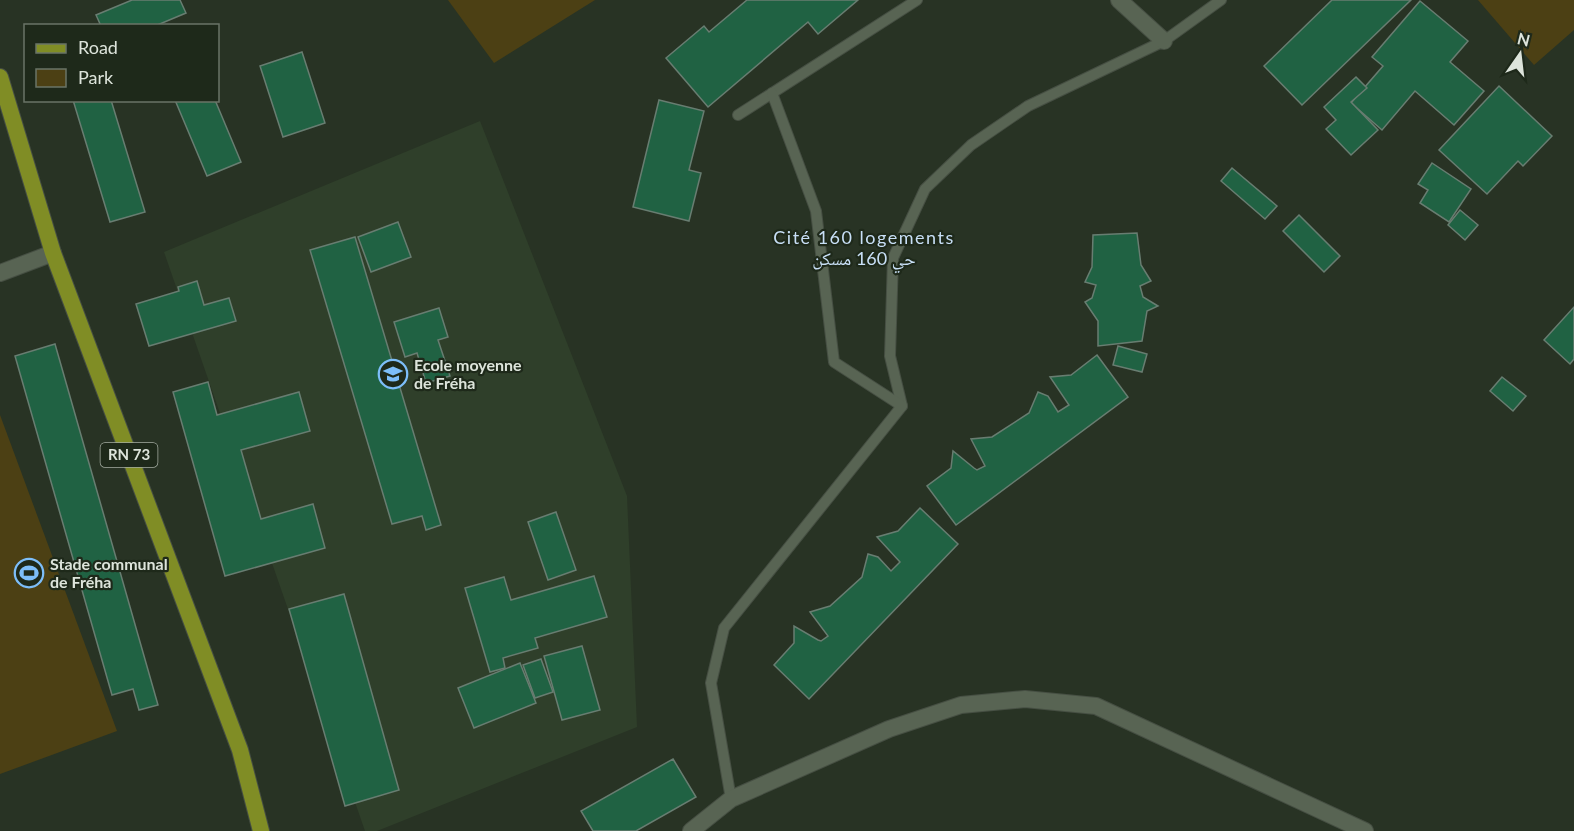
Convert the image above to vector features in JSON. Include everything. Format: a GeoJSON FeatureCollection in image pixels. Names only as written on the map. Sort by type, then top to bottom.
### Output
{"type":"FeatureCollection","features":[{"type":"Feature","properties":{"kind":"main road","name":"RN 73"},"geometry":{"type":"LineString","coordinates":[[0,77],[53,253],[240,750],[261,831]]}},
{"type":"Feature","properties":{"kind":"street"},"geometry":{"type":"LineString","coordinates":[[1119,0],[1164,41]]}},
{"type":"Feature","properties":{"kind":"street"},"geometry":{"type":"LineString","coordinates":[[0,273],[53,253]]}},
{"type":"Feature","properties":{"kind":"street"},"geometry":{"type":"LineString","coordinates":[[691,831],[730,799],[889,729],[961,705],[1025,699],[1096,706],[1365,831]]}},
{"type":"Feature","properties":{"kind":"lane"},"geometry":{"type":"LineString","coordinates":[[738,115],[917,0]]}},
{"type":"Feature","properties":{"kind":"lane"},"geometry":{"type":"LineString","coordinates":[[902,406],[890,356],[894,258],[925,189],[972,145],[1028,106],[1164,41],[1221,0]]}},
{"type":"Feature","properties":{"kind":"lane"},"geometry":{"type":"LineString","coordinates":[[772,93],[816,211],[834,362],[902,406]]}},
{"type":"Feature","properties":{"kind":"lane"},"geometry":{"type":"LineString","coordinates":[[730,799],[711,683],[724,627],[902,406]]}},
{"type":"Feature","properties":{"kind":"shaded area","name":"Ecole moyenne de Fréha"},"geometry":{"type":"Polygon","coordinates":[[[480,121],[627,496],[637,727],[377,831],[365,831],[164,252],[480,121]]]}},
{"type":"Feature","properties":{"kind":"green space"},"geometry":{"type":"Polygon","coordinates":[[[448,0],[595,0],[494,63],[448,0]]]}},
{"type":"Feature","properties":{"kind":"green space"},"geometry":{"type":"Polygon","coordinates":[[[1478,0],[1574,0],[1574,30],[1534,65],[1478,0]]]}},
{"type":"Feature","properties":{"kind":"green space","name":"Stade communal de Fréha"},"geometry":{"type":"Polygon","coordinates":[[[0,415],[117,731],[0,774],[0,415]]]}},
{"type":"Feature","properties":{"kind":"building"},"geometry":{"type":"Polygon","coordinates":[[[132,0],[180,0],[186,13],[160,24],[100,24],[96,15],[132,0]]]}},
{"type":"Feature","properties":{"kind":"building"},"geometry":{"type":"Polygon","coordinates":[[[747,0],[858,0],[818,34],[808,22],[708,107],[666,58],[704,26],[709,32],[747,0]]]}},
{"type":"Feature","properties":{"kind":"building"},"geometry":{"type":"Polygon","coordinates":[[[1332,0],[1411,0],[1302,105],[1264,66],[1332,0]]]}},
{"type":"Feature","properties":{"kind":"building"},"geometry":{"type":"Polygon","coordinates":[[[1420,1],[1468,41],[1450,62],[1484,91],[1454,125],[1415,91],[1382,130],[1351,103],[1383,66],[1372,57],[1420,1]]]}},
{"type":"Feature","properties":{"kind":"building"},"geometry":{"type":"Polygon","coordinates":[[[302,52],[325,123],[283,137],[260,66],[302,52]]]}},
{"type":"Feature","properties":{"kind":"building"},"geometry":{"type":"Polygon","coordinates":[[[1356,77],[1367,88],[1351,102],[1378,130],[1351,155],[1326,129],[1336,120],[1324,107],[1356,77]]]}},
{"type":"Feature","properties":{"kind":"building"},"geometry":{"type":"Polygon","coordinates":[[[1499,86],[1552,136],[1523,166],[1518,161],[1487,194],[1439,150],[1499,86]]]}},
{"type":"Feature","properties":{"kind":"building"},"geometry":{"type":"Polygon","coordinates":[[[659,100],[704,111],[689,170],[701,173],[689,221],[633,207],[659,100]]]}},
{"type":"Feature","properties":{"kind":"building"},"geometry":{"type":"Polygon","coordinates":[[[74,102],[112,102],[145,212],[110,222],[74,102]]]}},
{"type":"Feature","properties":{"kind":"building"},"geometry":{"type":"Polygon","coordinates":[[[176,102],[216,102],[241,162],[207,176],[176,102]]]}},
{"type":"Feature","properties":{"kind":"building"},"geometry":{"type":"Polygon","coordinates":[[[1432,163],[1471,189],[1449,222],[1420,203],[1428,190],[1418,184],[1432,163]]]}},
{"type":"Feature","properties":{"kind":"building"},"geometry":{"type":"Polygon","coordinates":[[[1232,168],[1277,206],[1265,219],[1221,181],[1232,168]]]}},
{"type":"Feature","properties":{"kind":"building"},"geometry":{"type":"Polygon","coordinates":[[[1460,210],[1478,225],[1465,240],[1448,225],[1460,210]]]}},
{"type":"Feature","properties":{"kind":"building"},"geometry":{"type":"Polygon","coordinates":[[[1299,215],[1340,256],[1324,272],[1283,231],[1299,215]]]}},
{"type":"Feature","properties":{"kind":"building"},"geometry":{"type":"Polygon","coordinates":[[[398,222],[411,257],[371,272],[358,237],[398,222]]]}},
{"type":"Feature","properties":{"kind":"building"},"geometry":{"type":"Polygon","coordinates":[[[1137,233],[1141,265],[1151,281],[1140,286],[1143,297],[1158,306],[1147,311],[1142,341],[1098,346],[1098,321],[1085,302],[1092,298],[1096,285],[1085,282],[1092,267],[1093,235],[1137,233]]]}},
{"type":"Feature","properties":{"kind":"building"},"geometry":{"type":"Polygon","coordinates":[[[355,237],[441,525],[426,530],[422,516],[392,524],[310,250],[355,237]]]}},
{"type":"Feature","properties":{"kind":"building"},"geometry":{"type":"Polygon","coordinates":[[[197,281],[204,305],[229,298],[236,321],[149,346],[136,304],[179,291],[178,287],[197,281]]]}},
{"type":"Feature","properties":{"kind":"building"},"geometry":{"type":"Polygon","coordinates":[[[1574,307],[1574,359],[1570,364],[1544,340],[1574,307]]]}},
{"type":"Feature","properties":{"kind":"building"},"geometry":{"type":"Polygon","coordinates":[[[439,308],[448,337],[438,340],[450,376],[426,383],[417,353],[405,357],[394,322],[439,308]]]}},
{"type":"Feature","properties":{"kind":"building"},"geometry":{"type":"Polygon","coordinates":[[[55,344],[158,705],[139,710],[133,689],[112,695],[15,356],[55,344]]]}},
{"type":"Feature","properties":{"kind":"building"},"geometry":{"type":"Polygon","coordinates":[[[1118,346],[1147,354],[1142,372],[1113,365],[1118,346]]]}},
{"type":"Feature","properties":{"kind":"building"},"geometry":{"type":"Polygon","coordinates":[[[1097,355],[1128,397],[956,525],[927,486],[951,468],[953,451],[977,470],[985,466],[971,439],[992,437],[1029,413],[1038,392],[1048,396],[1058,412],[1069,405],[1050,377],[1071,375],[1097,355]]]}},
{"type":"Feature","properties":{"kind":"building"},"geometry":{"type":"Polygon","coordinates":[[[1502,377],[1526,396],[1513,411],[1490,391],[1502,377]]]}},
{"type":"Feature","properties":{"kind":"building"},"geometry":{"type":"Polygon","coordinates":[[[208,382],[217,415],[299,392],[310,431],[241,450],[261,519],[313,504],[325,548],[225,576],[173,392],[208,382]]]}},
{"type":"Feature","properties":{"kind":"building"},"geometry":{"type":"Polygon","coordinates":[[[920,508],[958,544],[809,699],[774,665],[794,643],[794,626],[821,641],[828,636],[810,612],[830,606],[862,577],[868,554],[878,557],[891,571],[900,562],[877,537],[898,531],[920,508]]]}},
{"type":"Feature","properties":{"kind":"building"},"geometry":{"type":"Polygon","coordinates":[[[556,512],[576,570],[548,580],[528,522],[556,512]]]}},
{"type":"Feature","properties":{"kind":"building"},"geometry":{"type":"Polygon","coordinates":[[[594,576],[607,617],[535,638],[538,648],[503,658],[505,668],[490,672],[465,588],[504,577],[511,600],[594,576]]]}},
{"type":"Feature","properties":{"kind":"building"},"geometry":{"type":"Polygon","coordinates":[[[344,594],[399,790],[345,806],[289,609],[344,594]]]}},
{"type":"Feature","properties":{"kind":"building"},"geometry":{"type":"Polygon","coordinates":[[[582,646],[600,710],[562,720],[544,656],[582,646]]]}},
{"type":"Feature","properties":{"kind":"building"},"geometry":{"type":"Polygon","coordinates":[[[541,659],[553,692],[535,698],[523,665],[541,659]]]}},
{"type":"Feature","properties":{"kind":"building"},"geometry":{"type":"Polygon","coordinates":[[[520,663],[536,703],[474,728],[458,688],[520,663]]]}},
{"type":"Feature","properties":{"kind":"building"},"geometry":{"type":"Polygon","coordinates":[[[673,759],[696,797],[636,831],[593,831],[581,811],[673,759]]]}},
{"type":"Feature","properties":{"kind":"place","name":"Ecole moyenne de Fréha"},"geometry":{"type":"Point","coordinates":[393,374]}},
{"type":"Feature","properties":{"kind":"place","name":"Stade communal de Fréha"},"geometry":{"type":"Point","coordinates":[29,573]}},
{"type":"Feature","properties":{"kind":"district","name":"Cité 160 logements حي 160 مسكن"},"geometry":{"type":"Point","coordinates":[864,248]}}]}
